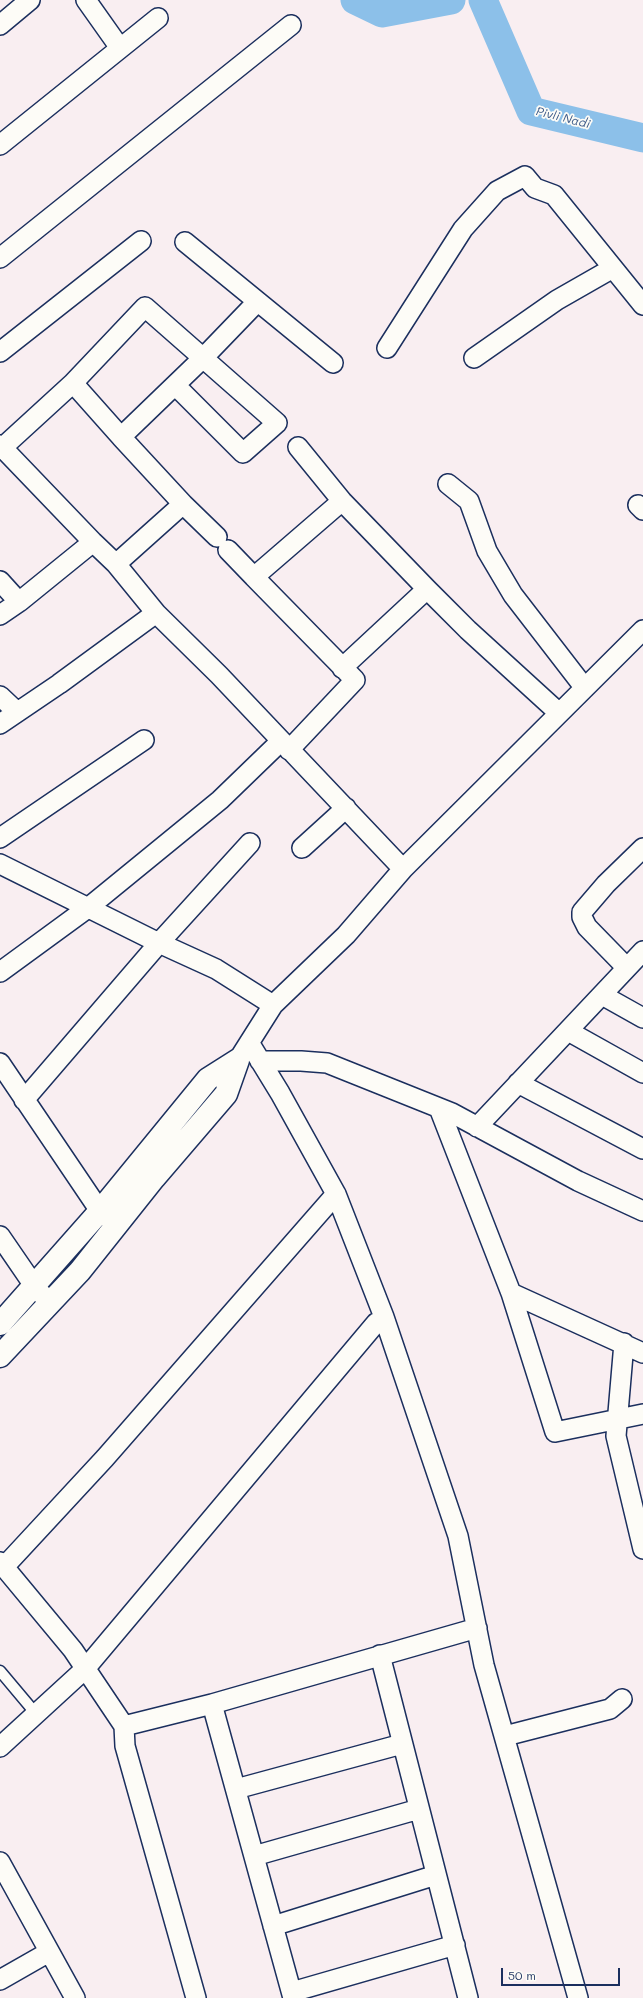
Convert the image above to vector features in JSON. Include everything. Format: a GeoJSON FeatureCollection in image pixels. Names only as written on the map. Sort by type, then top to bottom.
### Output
{"type":"FeatureCollection","features":[{"type":"Feature","properties":{"kind":"street"},"geometry":{"type":"LineString","coordinates":[[0,25],[30,0]]}},
{"type":"Feature","properties":{"kind":"street"},"geometry":{"type":"LineString","coordinates":[[86,0],[120,48]]}},
{"type":"Feature","properties":{"kind":"street"},"geometry":{"type":"LineString","coordinates":[[0,145],[158,18]]}},
{"type":"Feature","properties":{"kind":"street"},"geometry":{"type":"LineString","coordinates":[[0,258],[291,25]]}},
{"type":"Feature","properties":{"kind":"street"},"geometry":{"type":"LineString","coordinates":[[387,348],[463,229],[497,191],[525,176],[535,188],[554,196],[643,305]]}},
{"type":"Feature","properties":{"kind":"street"},"geometry":{"type":"LineString","coordinates":[[0,352],[141,241]]}},
{"type":"Feature","properties":{"kind":"street"},"geometry":{"type":"LineString","coordinates":[[185,242],[257,302],[333,362]]}},
{"type":"Feature","properties":{"kind":"street"},"geometry":{"type":"LineString","coordinates":[[474,358],[558,300],[613,268]]}},
{"type":"Feature","properties":{"kind":"street"},"geometry":{"type":"LineString","coordinates":[[121,436],[204,357],[257,302]]}},
{"type":"Feature","properties":{"kind":"street"},"geometry":{"type":"LineString","coordinates":[[175,385],[243,453],[277,423],[204,357],[145,307],[73,383],[1,446],[116,564],[156,613],[219,675],[403,869]]}},
{"type":"Feature","properties":{"kind":"street"},"geometry":{"type":"LineString","coordinates":[[0,972],[89,907],[220,800],[285,745],[355,680],[183,504],[73,383]]}},
{"type":"Feature","properties":{"kind":"street"},"geometry":{"type":"LineString","coordinates":[[298,447],[342,501],[427,589],[468,630],[559,714]]}},
{"type":"Feature","properties":{"kind":"street"},"geometry":{"type":"LineString","coordinates":[[448,484],[469,501],[487,551],[513,595],[548,638],[584,687]]}},
{"type":"Feature","properties":{"kind":"street"},"geometry":{"type":"LineString","coordinates":[[254,577],[342,501]]}},
{"type":"Feature","properties":{"kind":"street"},"geometry":{"type":"LineString","coordinates":[[116,564],[183,504]]}},
{"type":"Feature","properties":{"kind":"street"},"geometry":{"type":"LineString","coordinates":[[0,615],[19,602],[93,542]]}},
{"type":"Feature","properties":{"kind":"street"},"geometry":{"type":"LineString","coordinates":[[0,581],[19,602]]}},
{"type":"Feature","properties":{"kind":"street"},"geometry":{"type":"LineString","coordinates":[[342,668],[427,589]]}},
{"type":"Feature","properties":{"kind":"street"},"geometry":{"type":"LineString","coordinates":[[0,724],[156,613]]}},
{"type":"Feature","properties":{"kind":"street"},"geometry":{"type":"LineString","coordinates":[[0,1356],[80,1271],[226,1094],[244,1052],[273,1005],[346,935],[403,869],[559,714],[584,687],[643,630]]}},
{"type":"Feature","properties":{"kind":"street"},"geometry":{"type":"LineString","coordinates":[[0,696],[16,712]]}},
{"type":"Feature","properties":{"kind":"street"},"geometry":{"type":"LineString","coordinates":[[0,838],[144,740]]}},
{"type":"Feature","properties":{"kind":"street"},"geometry":{"type":"LineString","coordinates":[[302,848],[346,808]]}},
{"type":"Feature","properties":{"kind":"street"},"geometry":{"type":"LineString","coordinates":[[24,1100],[159,943],[250,843]]}},
{"type":"Feature","properties":{"kind":"street"},"geometry":{"type":"LineString","coordinates":[[627,968],[588,927],[582,917],[582,912],[606,884],[643,848]]}},
{"type":"Feature","properties":{"kind":"street"},"geometry":{"type":"LineString","coordinates":[[0,864],[159,943],[216,969],[273,1005]]}},
{"type":"Feature","properties":{"kind":"street"},"geometry":{"type":"LineString","coordinates":[[477,1127],[643,951]]}},
{"type":"Feature","properties":{"kind":"street"},"geometry":{"type":"LineString","coordinates":[[602,995],[643,1018]]}},
{"type":"Feature","properties":{"kind":"street"},"geometry":{"type":"LineString","coordinates":[[568,1031],[643,1073]]}},
{"type":"Feature","properties":{"kind":"street"},"geometry":{"type":"LineString","coordinates":[[244,1052],[260,1061],[280,1093],[336,1194],[384,1317],[458,1536],[484,1665],[578,1998]]}},
{"type":"Feature","properties":{"kind":"street"},"geometry":{"type":"LineString","coordinates":[[0,1324],[35,1287],[100,1211],[208,1079],[244,1052]]}},
{"type":"Feature","properties":{"kind":"street"},"geometry":{"type":"LineString","coordinates":[[260,1061],[301,1061],[327,1063],[439,1108],[578,1181],[643,1211]]}},
{"type":"Feature","properties":{"kind":"street"},"geometry":{"type":"LineString","coordinates":[[0,1064],[100,1211],[117,1225]]}},
{"type":"Feature","properties":{"kind":"street"},"geometry":{"type":"LineString","coordinates":[[518,1083],[643,1149]]}},
{"type":"Feature","properties":{"kind":"street"},"geometry":{"type":"LineString","coordinates":[[439,1108],[511,1293],[554,1432],[617,1418],[643,1414]]}},
{"type":"Feature","properties":{"kind":"street"},"geometry":{"type":"LineString","coordinates":[[196,1998],[125,1746],[124,1726],[73,1650],[1,1566],[105,1458],[336,1194]]}},
{"type":"Feature","properties":{"kind":"street"},"geometry":{"type":"LineString","coordinates":[[0,1236],[35,1287],[50,1303]]}},
{"type":"Feature","properties":{"kind":"street"},"geometry":{"type":"LineString","coordinates":[[511,1293],[624,1343],[643,1353]]}},
{"type":"Feature","properties":{"kind":"street"},"geometry":{"type":"LineString","coordinates":[[0,1747],[37,1715],[85,1669],[376,1323]]}},
{"type":"Feature","properties":{"kind":"street"},"geometry":{"type":"LineString","coordinates":[[624,1343],[616,1436],[643,1549]]}},
{"type":"Feature","properties":{"kind":"street"},"geometry":{"type":"LineString","coordinates":[[124,1726],[212,1704],[477,1628]]}},
{"type":"Feature","properties":{"kind":"street"},"geometry":{"type":"LineString","coordinates":[[380,1655],[468,1998]]}},
{"type":"Feature","properties":{"kind":"street"},"geometry":{"type":"LineString","coordinates":[[505,1736],[610,1709],[622,1699]]}},
{"type":"Feature","properties":{"kind":"street"},"geometry":{"type":"LineString","coordinates":[[212,1704],[293,1995],[455,1945]]}},
{"type":"Feature","properties":{"kind":"street"},"geometry":{"type":"LineString","coordinates":[[236,1789],[402,1744]]}},
{"type":"Feature","properties":{"kind":"street"},"geometry":{"type":"LineString","coordinates":[[254,1856],[419,1808]]}},
{"type":"Feature","properties":{"kind":"street"},"geometry":{"type":"LineString","coordinates":[[0,1862],[75,1998]]}},
{"type":"Feature","properties":{"kind":"street"},"geometry":{"type":"LineString","coordinates":[[273,1926],[436,1875]]}},
{"type":"Feature","properties":{"kind":"street"},"geometry":{"type":"LineString","coordinates":[[0,1980],[49,1952]]}},
{"type":"Feature","properties":{"kind":"lane"},"geometry":{"type":"LineString","coordinates":[[0,1671],[37,1715]]}},
{"type":"Feature","properties":{"kind":"waterway","name":"Pivli Nadi"},"geometry":{"type":"LineString","coordinates":[[355,0],[382,13],[451,0]]}},
{"type":"Feature","properties":{"kind":"waterway","name":"Pivli Nadi"},"geometry":{"type":"LineString","coordinates":[[483,0],[531,111],[643,138]]}}]}
